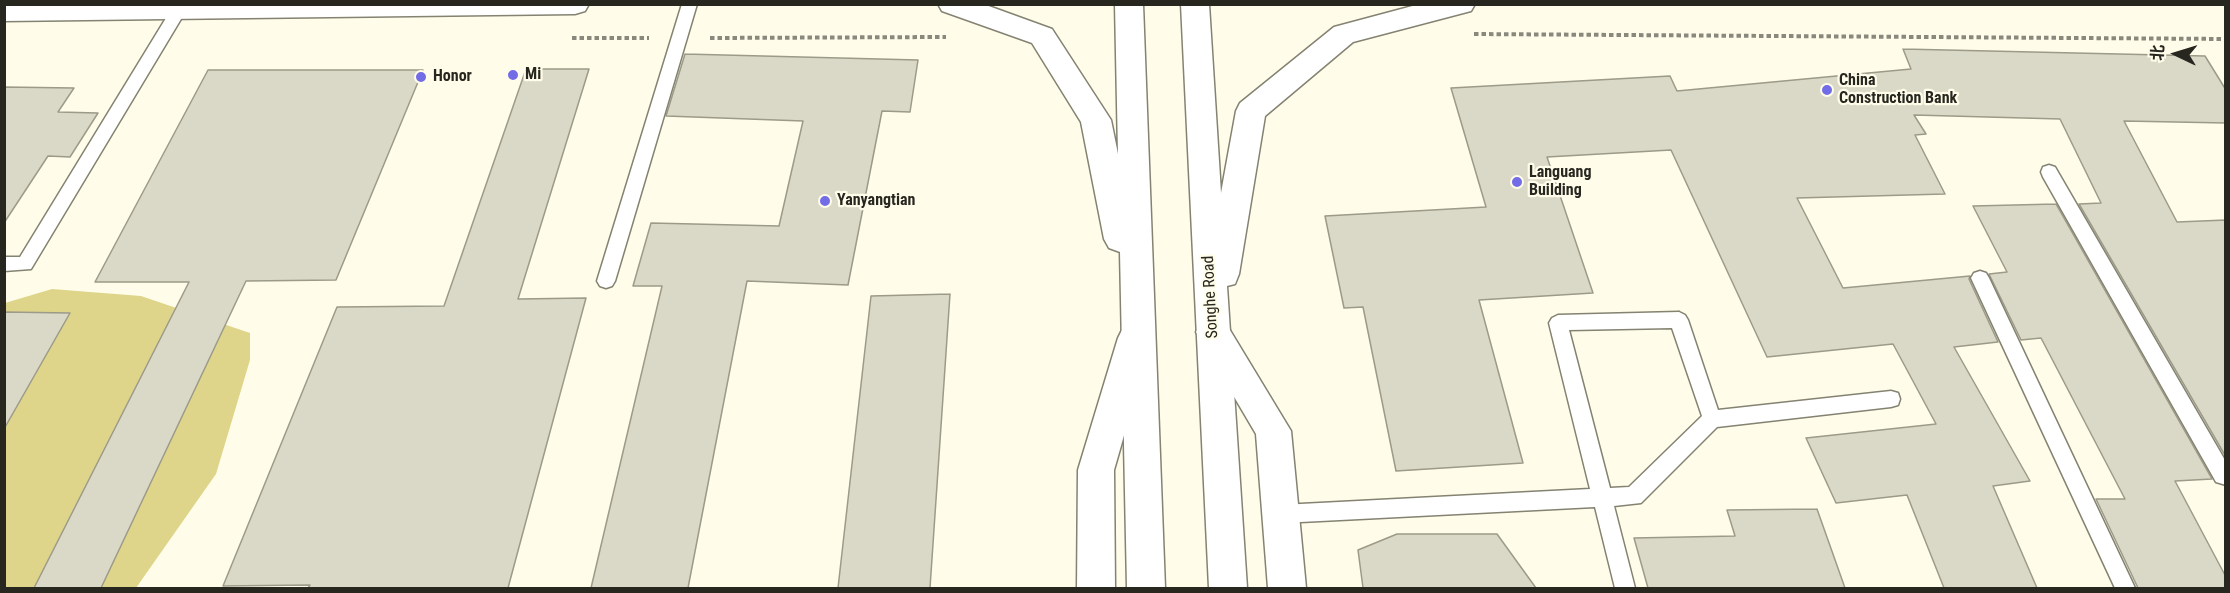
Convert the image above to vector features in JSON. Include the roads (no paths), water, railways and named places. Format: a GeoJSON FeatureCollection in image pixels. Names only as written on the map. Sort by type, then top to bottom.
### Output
{"type":"FeatureCollection","features":[{"type":"Feature","properties":{"kind":"main road"},"geometry":{"type":"LineString","coordinates":[[4,11],[575,4]]}},
{"type":"Feature","properties":{"kind":"main road"},"geometry":{"type":"LineString","coordinates":[[952,4],[1041,36],[1096,120],[1139,328],[1096,470],[1096,588]]}},
{"type":"Feature","properties":{"kind":"main road"},"geometry":{"type":"LineString","coordinates":[[1129,4],[1146,588]]}},
{"type":"Feature","properties":{"kind":"main road","name":"Songhe Road"},"geometry":{"type":"LineString","coordinates":[[1195,4],[1228,588]]}},
{"type":"Feature","properties":{"kind":"main road"},"geometry":{"type":"LineString","coordinates":[[1287,588],[1273,431],[1213,332],[1251,111],[1344,34],[1461,4]]}},
{"type":"Feature","properties":{"kind":"lane"},"geometry":{"type":"LineString","coordinates":[[606,281],[690,4]]}},
{"type":"Feature","properties":{"kind":"lane"},"geometry":{"type":"LineString","coordinates":[[4,264],[25,264],[179,9]]}},
{"type":"Feature","properties":{"kind":"lane"},"geometry":{"type":"LineString","coordinates":[[2049,172],[2217,466],[2223,476],[2226,476]]}},
{"type":"Feature","properties":{"kind":"lane"},"geometry":{"type":"LineString","coordinates":[[1980,278],[2125,588]]}},
{"type":"Feature","properties":{"kind":"lane"},"geometry":{"type":"LineString","coordinates":[[1625,588],[1558,323],[1679,320],[1712,419]]}},
{"type":"Feature","properties":{"kind":"lane"},"geometry":{"type":"LineString","coordinates":[[1281,514],[1634,496],[1712,419],[1891,399]]}},
{"type":"Feature","properties":{"kind":"place","name":"Mi"},"geometry":{"type":"Point","coordinates":[513,75]}},
{"type":"Feature","properties":{"kind":"place","name":"Honor"},"geometry":{"type":"Point","coordinates":[421,77]}},
{"type":"Feature","properties":{"kind":"place","name":"China Construction Bank"},"geometry":{"type":"Point","coordinates":[1827,90]}},
{"type":"Feature","properties":{"kind":"place","name":"Languang Building"},"geometry":{"type":"Point","coordinates":[1517,182]}},
{"type":"Feature","properties":{"kind":"place","name":"Yanyangtian"},"geometry":{"type":"Point","coordinates":[825,201]}}]}
